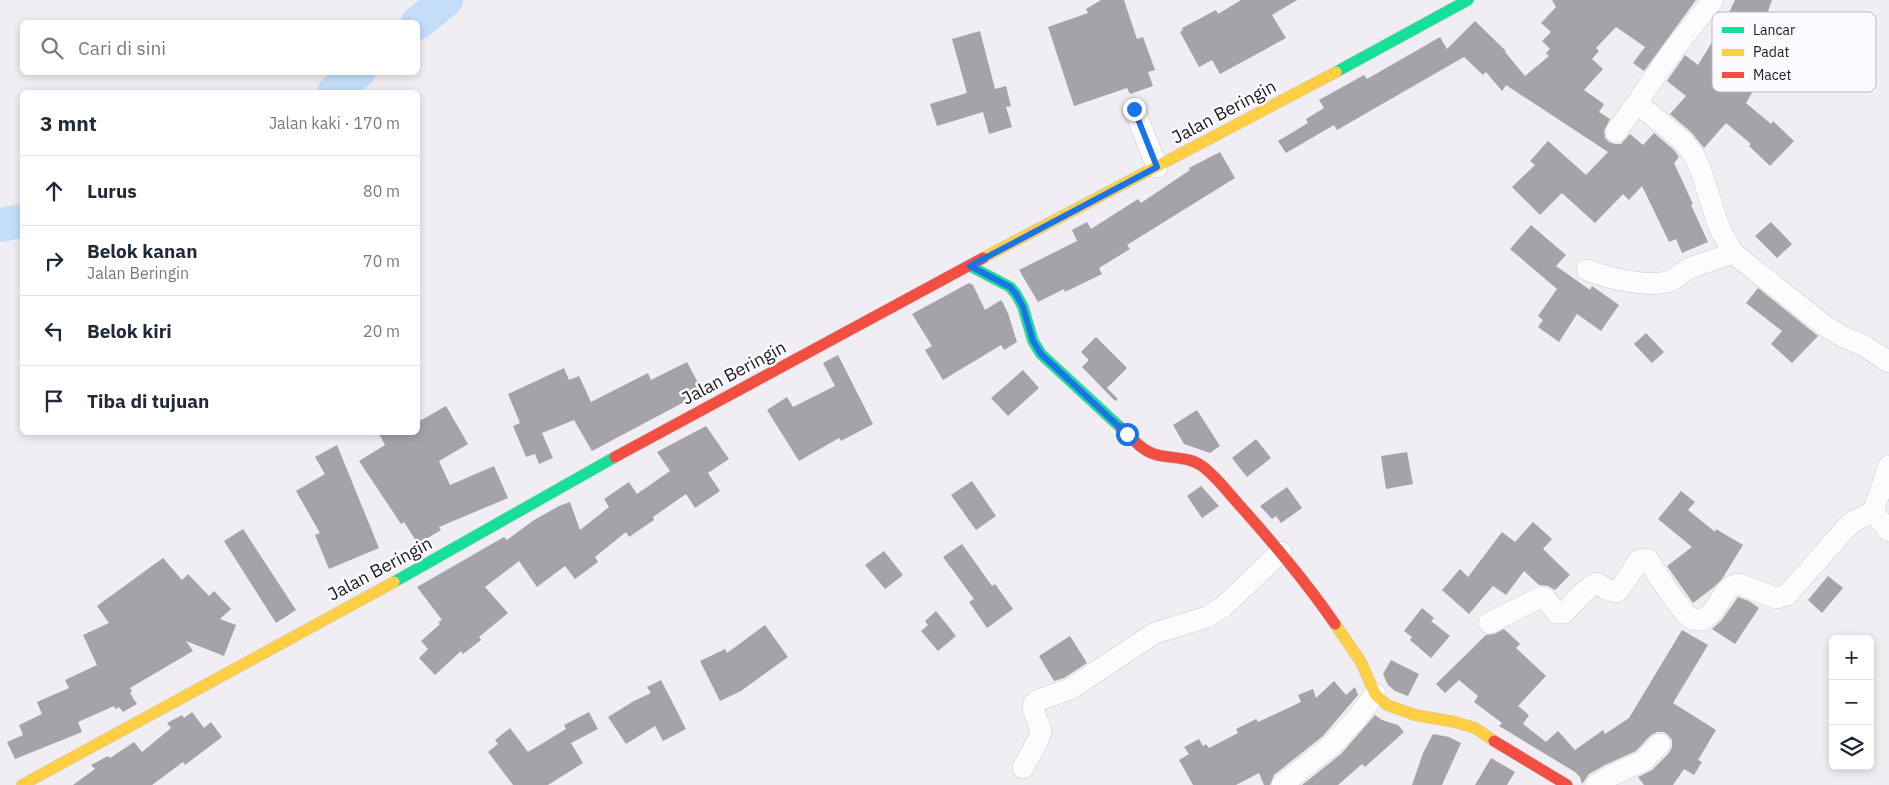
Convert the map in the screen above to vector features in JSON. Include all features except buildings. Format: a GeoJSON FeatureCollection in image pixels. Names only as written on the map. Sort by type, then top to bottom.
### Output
{"type":"FeatureCollection","features":[{"type":"Feature","properties":{"kind":"street","name":"Jalan Beringin"},"geometry":{"type":"LineString","coordinates":[[22,785],[417,569],[576,478],[876,317],[933,284],[1271,108],[1468,0]]}},
{"type":"Feature","properties":{"kind":"street"},"geometry":{"type":"LineString","coordinates":[[1616,132],[1671,53],[1714,0]]}},
{"type":"Feature","properties":{"kind":"street"},"geometry":{"type":"LineString","coordinates":[[1637,103],[1683,142],[1695,157],[1702,171],[1719,227],[1733,253],[1824,325],[1841,336],[1861,344],[1889,362]]}},
{"type":"Feature","properties":{"kind":"street"},"geometry":{"type":"LineString","coordinates":[[1134,109],[1157,167]]}},
{"type":"Feature","properties":{"kind":"street"},"geometry":{"type":"LineString","coordinates":[[1587,270],[1601,275],[1628,280],[1658,283],[1671,280],[1685,270],[1733,253]]}},
{"type":"Feature","properties":{"kind":"street"},"geometry":{"type":"LineString","coordinates":[[970,266],[1010,287],[1023,307],[1033,341],[1041,354],[1141,447],[1153,454],[1187,460],[1201,465],[1282,552],[1317,597],[1361,662],[1375,694],[1387,705],[1415,715],[1455,722],[1475,728],[1567,785]]}},
{"type":"Feature","properties":{"kind":"street"},"geometry":{"type":"LineString","coordinates":[[1489,623],[1542,597],[1557,613],[1564,613],[1587,589],[1597,583],[1606,589],[1616,592],[1620,590],[1639,560],[1643,558],[1648,560],[1683,610],[1692,619],[1699,620],[1708,617],[1733,585],[1738,584],[1777,598],[1782,598],[1847,527],[1854,521],[1872,512],[1889,466]]}},
{"type":"Feature","properties":{"kind":"street"},"geometry":{"type":"LineString","coordinates":[[1872,512],[1889,531]]}},
{"type":"Feature","properties":{"kind":"street"},"geometry":{"type":"LineString","coordinates":[[1023,768],[1041,731],[1033,708],[1038,700],[1070,689],[1155,633],[1207,617],[1223,607],[1282,552]]}},
{"type":"Feature","properties":{"kind":"street"},"geometry":{"type":"LineString","coordinates":[[1282,785],[1332,745],[1357,718],[1375,694]]}},
{"type":"Feature","properties":{"kind":"street"},"geometry":{"type":"LineString","coordinates":[[1596,785],[1610,776],[1642,761],[1660,744]]}},
{"type":"Feature","properties":{"kind":"waterway"},"geometry":{"type":"LineString","coordinates":[[420,21],[446,0]]}},
{"type":"Feature","properties":{"kind":"waterway"},"geometry":{"type":"LineString","coordinates":[[336,90],[354,75]]}},
{"type":"Feature","properties":{"kind":"waterway"},"geometry":{"type":"LineString","coordinates":[[0,225],[20,221]]}},
{"type":"Feature","properties":{"kind":"traffic: fast"},"geometry":{"type":"LineString","coordinates":[[1336,72],[1468,0]]}},
{"type":"Feature","properties":{"kind":"traffic: fast"},"geometry":{"type":"LineString","coordinates":[[970,266],[1010,287],[1023,307],[1033,341],[1041,354],[1121,428]]}},
{"type":"Feature","properties":{"kind":"traffic: fast"},"geometry":{"type":"LineString","coordinates":[[394,582],[615,457]]}},
{"type":"Feature","properties":{"kind":"traffic: slow"},"geometry":{"type":"LineString","coordinates":[[983,258],[1336,72]]}},
{"type":"Feature","properties":{"kind":"traffic: slow"},"geometry":{"type":"LineString","coordinates":[[22,785],[394,582]]}},
{"type":"Feature","properties":{"kind":"traffic: slow"},"geometry":{"type":"LineString","coordinates":[[1335,624],[1361,662],[1375,694],[1387,705],[1415,715],[1455,722],[1475,728],[1494,741]]}},
{"type":"Feature","properties":{"kind":"traffic: jam"},"geometry":{"type":"LineString","coordinates":[[615,457],[983,258]]}},
{"type":"Feature","properties":{"kind":"traffic: jam"},"geometry":{"type":"LineString","coordinates":[[1121,428],[1149,452],[1160,456],[1185,459],[1197,463],[1207,470],[1279,550],[1335,624]]}},
{"type":"Feature","properties":{"kind":"traffic: jam"},"geometry":{"type":"LineString","coordinates":[[1494,741],[1567,785]]}},
{"type":"Feature","properties":{"kind":"route"},"geometry":{"type":"LineString","coordinates":[[1127,434],[1041,354],[1033,341],[1023,307],[1010,287],[970,266],[1157,167],[1134,109]]}}]}
